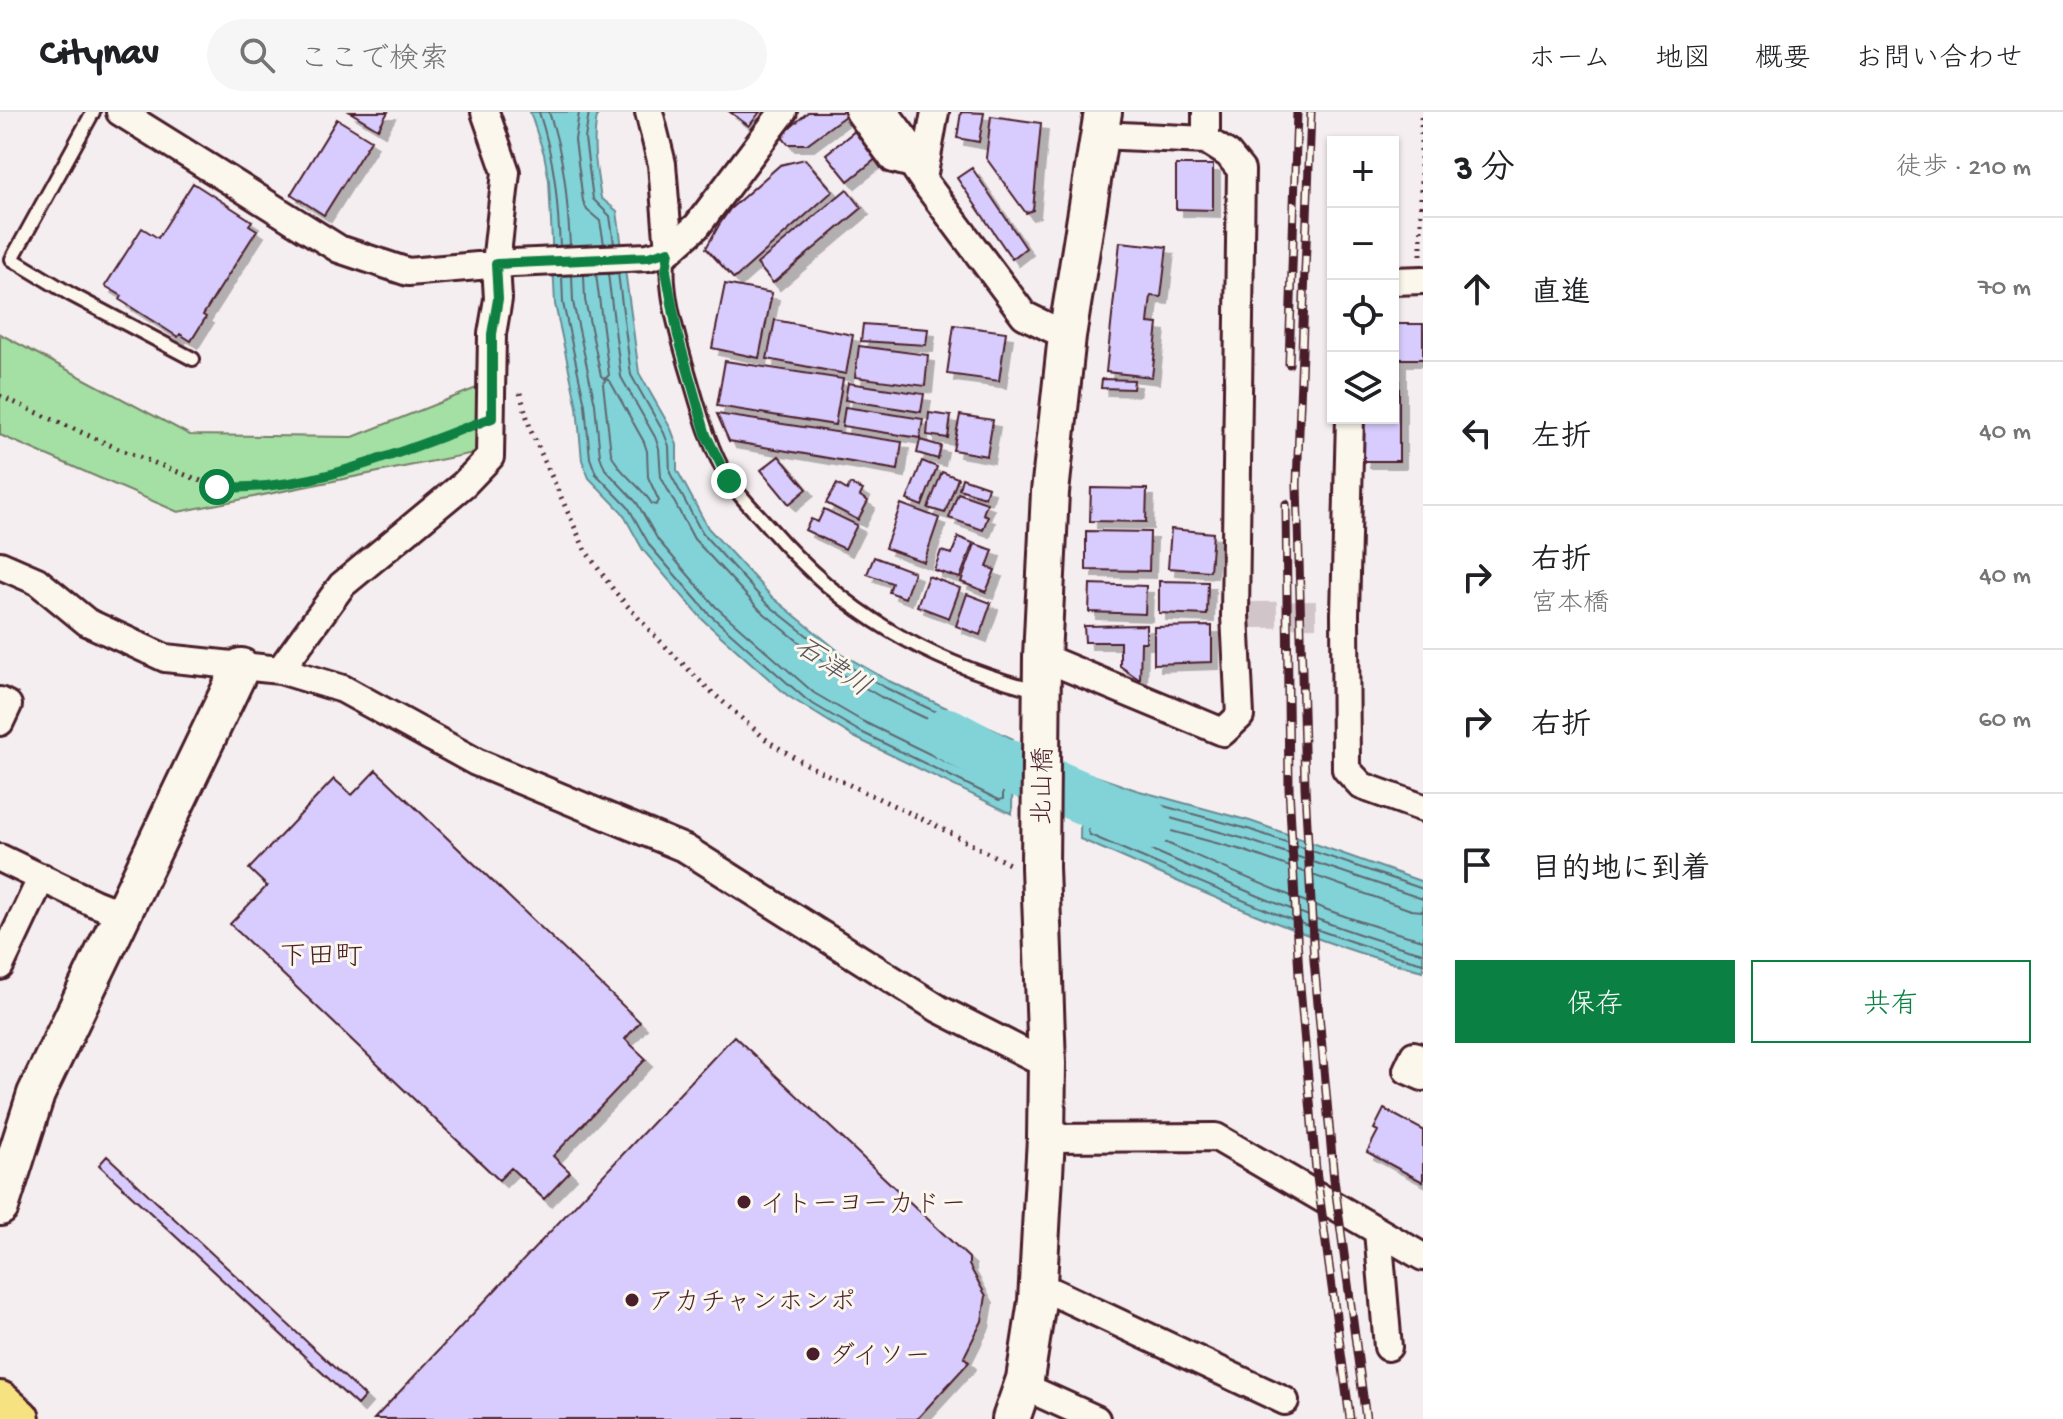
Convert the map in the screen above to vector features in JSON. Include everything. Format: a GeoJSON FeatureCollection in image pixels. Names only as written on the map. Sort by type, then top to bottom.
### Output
{"type":"FeatureCollection","features":[{"type":"Feature","properties":{"kind":"main road"},"geometry":{"type":"LineString","coordinates":[[0,1402],[19,1419]]}},
{"type":"Feature","properties":{"kind":"street"},"geometry":{"type":"LineString","coordinates":[[120,112],[339,249],[408,272],[658,254],[697,226],[783,112]]}},
{"type":"Feature","properties":{"kind":"street"},"geometry":{"type":"LineString","coordinates":[[280,670],[342,585],[464,484],[490,457],[492,334],[505,264],[506,172],[485,112]]}},
{"type":"Feature","properties":{"kind":"street"},"geometry":{"type":"LineString","coordinates":[[649,112],[662,164],[658,254]]}},
{"type":"Feature","properties":{"kind":"street"},"geometry":{"type":"LineString","coordinates":[[859,112],[893,159],[915,164]]}},
{"type":"Feature","properties":{"kind":"street"},"geometry":{"type":"LineString","coordinates":[[885,112],[915,164],[1024,315],[1067,336]]}},
{"type":"Feature","properties":{"kind":"street"},"geometry":{"type":"LineString","coordinates":[[915,164],[935,112]]}},
{"type":"Feature","properties":{"kind":"street"},"geometry":{"type":"LineString","coordinates":[[1206,112],[1206,140]]}},
{"type":"Feature","properties":{"kind":"street"},"geometry":{"type":"LineString","coordinates":[[1043,685],[1223,732],[1240,716],[1243,615],[1241,170],[1228,154],[1206,140],[1101,123]]}},
{"type":"Feature","properties":{"kind":"street","name":"北山橋"},"geometry":{"type":"LineString","coordinates":[[1017,1402],[1038,1285],[1046,1138],[1047,1064],[1041,874],[1043,685],[1050,492],[1067,336],[1101,123]]}},
{"type":"Feature","properties":{"kind":"street"},"geometry":{"type":"LineString","coordinates":[[1397,280],[1422,273]]}},
{"type":"Feature","properties":{"kind":"street"},"geometry":{"type":"LineString","coordinates":[[1350,424],[1334,614],[1346,769],[1362,786],[1423,808]]}},
{"type":"Feature","properties":{"kind":"street"},"geometry":{"type":"LineString","coordinates":[[0,565],[37,581],[87,622],[165,658],[280,670],[343,689],[476,762],[686,849],[939,1009],[1047,1064]]}},
{"type":"Feature","properties":{"kind":"street"},"geometry":{"type":"LineString","coordinates":[[0,1207],[36,1094],[241,667]]}},
{"type":"Feature","properties":{"kind":"street"},"geometry":{"type":"LineString","coordinates":[[0,701],[8,705],[0,722]]}},
{"type":"Feature","properties":{"kind":"street"},"geometry":{"type":"LineString","coordinates":[[0,858],[122,914]]}},
{"type":"Feature","properties":{"kind":"street"},"geometry":{"type":"LineString","coordinates":[[0,966],[42,877]]}},
{"type":"Feature","properties":{"kind":"street"},"geometry":{"type":"LineString","coordinates":[[1046,1138],[1216,1137],[1423,1257]]}},
{"type":"Feature","properties":{"kind":"street"},"geometry":{"type":"LineString","coordinates":[[1378,1231],[1388,1347]]}},
{"type":"Feature","properties":{"kind":"street"},"geometry":{"type":"LineString","coordinates":[[1038,1285],[1285,1401]]}},
{"type":"Feature","properties":{"kind":"street"},"geometry":{"type":"LineString","coordinates":[[1017,1402],[1096,1419]]}},
{"type":"Feature","properties":{"kind":"lane"},"geometry":{"type":"LineString","coordinates":[[93,112],[12,259],[70,294],[193,359]]}},
{"type":"Feature","properties":{"kind":"lane"},"geometry":{"type":"LineString","coordinates":[[658,254],[666,271],[678,336],[706,435],[729,481],[809,571],[859,613],[961,668],[1043,685]]}},
{"type":"Feature","properties":{"kind":"path"},"geometry":{"type":"LineString","coordinates":[[1421,112],[1422,273]]}},
{"type":"Feature","properties":{"kind":"path"},"geometry":{"type":"LineString","coordinates":[[517,384],[531,431],[585,550],[624,603],[706,687],[769,742],[809,766],[1041,874]]}},
{"type":"Feature","properties":{"kind":"path"},"geometry":{"type":"LineString","coordinates":[[0,396],[121,450],[217,487],[246,489],[329,475],[492,418]]}},
{"type":"Feature","properties":{"kind":"green space"},"geometry":{"type":"Polygon","coordinates":[[[0,334],[190,435],[353,437],[479,387],[479,452],[178,512],[0,435],[0,334]]]}},
{"type":"Feature","properties":{"kind":"water"},"geometry":{"type":"Polygon","coordinates":[[[530,112],[598,112],[595,145],[597,177],[601,198],[617,211],[639,373],[671,429],[677,445],[677,470],[708,528],[772,597],[842,654],[889,681],[1013,739],[1012,814],[854,737],[788,696],[703,620],[643,550],[622,512],[589,478],[582,460],[577,407],[555,304],[549,180],[530,112]]]}},
{"type":"Feature","properties":{"kind":"water"},"geometry":{"type":"Polygon","coordinates":[[[1081,771],[1136,790],[1250,821],[1423,882],[1423,971],[1292,929],[1080,839],[1081,771]]]}},
{"type":"Feature","properties":{"kind":"building"},"geometry":{"type":"Polygon","coordinates":[[[350,112],[388,112],[378,129],[350,112]]]}},
{"type":"Feature","properties":{"kind":"building"},"geometry":{"type":"Polygon","coordinates":[[[730,112],[760,112],[749,126],[730,112]]]}},
{"type":"Feature","properties":{"kind":"building"},"geometry":{"type":"Polygon","coordinates":[[[808,112],[849,113],[807,144],[788,144],[781,136],[808,112]]]}},
{"type":"Feature","properties":{"kind":"building"},"geometry":{"type":"Polygon","coordinates":[[[961,112],[984,113],[979,142],[957,138],[961,112]]]}},
{"type":"Feature","properties":{"kind":"building"},"geometry":{"type":"Polygon","coordinates":[[[991,116],[1041,123],[1033,210],[1026,213],[986,158],[991,116]]]}},
{"type":"Feature","properties":{"kind":"building"},"geometry":{"type":"Polygon","coordinates":[[[337,119],[371,140],[324,215],[291,194],[337,119]]]}},
{"type":"Feature","properties":{"kind":"building"},"geometry":{"type":"Polygon","coordinates":[[[855,131],[877,158],[848,181],[826,154],[855,131]]]}},
{"type":"Feature","properties":{"kind":"building"},"geometry":{"type":"Polygon","coordinates":[[[805,159],[833,191],[734,279],[706,248],[719,225],[730,209],[780,165],[805,159]]]}},
{"type":"Feature","properties":{"kind":"building"},"geometry":{"type":"Polygon","coordinates":[[[1176,165],[1213,165],[1213,210],[1176,209],[1176,165]]]}},
{"type":"Feature","properties":{"kind":"building"},"geometry":{"type":"Polygon","coordinates":[[[972,168],[1026,248],[1012,259],[957,178],[972,168]]]}},
{"type":"Feature","properties":{"kind":"building"},"geometry":{"type":"Polygon","coordinates":[[[193,183],[252,221],[249,225],[257,230],[203,315],[206,317],[191,341],[180,334],[178,337],[120,300],[122,296],[105,286],[142,228],[158,238],[193,183]]]}},
{"type":"Feature","properties":{"kind":"building"},"geometry":{"type":"Polygon","coordinates":[[[847,189],[862,208],[773,283],[757,264],[847,189]]]}},
{"type":"Feature","properties":{"kind":"building"},"geometry":{"type":"Polygon","coordinates":[[[1120,242],[1167,247],[1161,297],[1151,296],[1148,323],[1158,324],[1152,377],[1106,372],[1120,242]]]}},
{"type":"Feature","properties":{"kind":"building"},"geometry":{"type":"Polygon","coordinates":[[[725,284],[772,293],[759,358],[712,348],[725,284]]]}},
{"type":"Feature","properties":{"kind":"building"},"geometry":{"type":"Polygon","coordinates":[[[775,320],[853,335],[846,374],[767,359],[775,320]]]}},
{"type":"Feature","properties":{"kind":"building"},"geometry":{"type":"Polygon","coordinates":[[[863,324],[928,329],[926,345],[861,341],[863,324]]]}},
{"type":"Feature","properties":{"kind":"building"},"geometry":{"type":"Polygon","coordinates":[[[1399,324],[1423,324],[1423,359],[1399,359],[1399,324]]]}},
{"type":"Feature","properties":{"kind":"building"},"geometry":{"type":"Polygon","coordinates":[[[954,325],[1006,332],[999,381],[947,374],[954,325]]]}},
{"type":"Feature","properties":{"kind":"building"},"geometry":{"type":"Polygon","coordinates":[[[859,346],[928,355],[925,386],[855,377],[859,346]]]}},
{"type":"Feature","properties":{"kind":"building"},"geometry":{"type":"Polygon","coordinates":[[[725,361],[843,379],[835,425],[717,406],[725,361]]]}},
{"type":"Feature","properties":{"kind":"building"},"geometry":{"type":"Polygon","coordinates":[[[1102,379],[1134,380],[1133,389],[1101,388],[1102,379]]]}},
{"type":"Feature","properties":{"kind":"building"},"geometry":{"type":"Polygon","coordinates":[[[848,383],[924,394],[921,412],[845,400],[848,383]]]}},
{"type":"Feature","properties":{"kind":"building"},"geometry":{"type":"Polygon","coordinates":[[[845,407],[923,419],[920,438],[842,426],[845,407]]]}},
{"type":"Feature","properties":{"kind":"building"},"geometry":{"type":"Polygon","coordinates":[[[929,413],[951,416],[948,438],[927,435],[929,413]]]}},
{"type":"Feature","properties":{"kind":"building"},"geometry":{"type":"Polygon","coordinates":[[[717,414],[902,442],[898,470],[729,441],[717,414]]]}},
{"type":"Feature","properties":{"kind":"building"},"geometry":{"type":"Polygon","coordinates":[[[960,415],[993,420],[987,456],[953,450],[960,415]]]}},
{"type":"Feature","properties":{"kind":"building"},"geometry":{"type":"Polygon","coordinates":[[[1363,424],[1399,424],[1399,461],[1363,461],[1363,424]]]}},
{"type":"Feature","properties":{"kind":"building"},"geometry":{"type":"Polygon","coordinates":[[[920,440],[941,446],[938,459],[917,453],[920,440]]]}},
{"type":"Feature","properties":{"kind":"building"},"geometry":{"type":"Polygon","coordinates":[[[779,456],[807,489],[789,504],[761,470],[779,456]]]}},
{"type":"Feature","properties":{"kind":"building"},"geometry":{"type":"Polygon","coordinates":[[[922,461],[937,467],[922,506],[907,500],[922,461]]]}},
{"type":"Feature","properties":{"kind":"building"},"geometry":{"type":"Polygon","coordinates":[[[942,472],[958,478],[945,513],[928,508],[942,472]]]}},
{"type":"Feature","properties":{"kind":"building"},"geometry":{"type":"Polygon","coordinates":[[[962,478],[988,487],[985,497],[959,489],[962,478]]]}},
{"type":"Feature","properties":{"kind":"building"},"geometry":{"type":"Polygon","coordinates":[[[837,484],[847,490],[850,484],[863,490],[860,496],[868,501],[858,520],[826,503],[837,484]]]}},
{"type":"Feature","properties":{"kind":"building"},"geometry":{"type":"Polygon","coordinates":[[[1091,488],[1147,489],[1146,522],[1090,521],[1091,488]]]}},
{"type":"Feature","properties":{"kind":"building"},"geometry":{"type":"Polygon","coordinates":[[[958,493],[987,503],[983,514],[988,516],[983,530],[949,518],[958,493]]]}},
{"type":"Feature","properties":{"kind":"building"},"geometry":{"type":"Polygon","coordinates":[[[901,504],[939,518],[924,562],[885,548],[901,504]]]}},
{"type":"Feature","properties":{"kind":"building"},"geometry":{"type":"Polygon","coordinates":[[[824,509],[857,525],[845,549],[805,530],[811,519],[818,522],[824,509]]]}},
{"type":"Feature","properties":{"kind":"building"},"geometry":{"type":"Polygon","coordinates":[[[1171,529],[1213,533],[1210,571],[1168,568],[1171,529]]]}},
{"type":"Feature","properties":{"kind":"building"},"geometry":{"type":"Polygon","coordinates":[[[1086,531],[1150,532],[1149,571],[1086,570],[1086,531]]]}},
{"type":"Feature","properties":{"kind":"building"},"geometry":{"type":"Polygon","coordinates":[[[958,537],[973,543],[960,578],[934,570],[941,551],[952,554],[958,537]]]}},
{"type":"Feature","properties":{"kind":"building"},"geometry":{"type":"Polygon","coordinates":[[[975,544],[993,550],[987,567],[995,570],[986,592],[961,582],[975,544]]]}},
{"type":"Feature","properties":{"kind":"building"},"geometry":{"type":"Polygon","coordinates":[[[874,557],[914,572],[905,598],[889,592],[892,583],[867,574],[874,557]]]}},
{"type":"Feature","properties":{"kind":"building"},"geometry":{"type":"Polygon","coordinates":[[[928,576],[960,588],[949,618],[917,606],[928,576]]]}},
{"type":"Feature","properties":{"kind":"building"},"geometry":{"type":"Polygon","coordinates":[[[1159,581],[1208,582],[1207,615],[1159,613],[1159,581]]]}},
{"type":"Feature","properties":{"kind":"building"},"geometry":{"type":"Polygon","coordinates":[[[1090,584],[1146,586],[1145,614],[1089,612],[1090,584]]]}},
{"type":"Feature","properties":{"kind":"building"},"geometry":{"type":"Polygon","coordinates":[[[967,594],[991,603],[980,635],[956,626],[967,594]]]}},
{"type":"Feature","properties":{"kind":"building"},"geometry":{"type":"Polygon","coordinates":[[[1146,625],[1146,642],[1141,642],[1140,680],[1120,666],[1120,642],[1085,642],[1084,626],[1146,625]]]}},
{"type":"Feature","properties":{"kind":"building"},"geometry":{"type":"Polygon","coordinates":[[[1212,626],[1212,662],[1154,664],[1154,627],[1212,626]]]}},
{"type":"Feature","properties":{"kind":"building"},"geometry":{"type":"Polygon","coordinates":[[[376,770],[640,1022],[625,1039],[646,1059],[553,1156],[570,1172],[544,1199],[511,1168],[499,1180],[230,924],[267,886],[249,869],[334,779],[352,795],[376,770]]]}},
{"type":"Feature","properties":{"kind":"building","name":"イトーヨーカドー"},"geometry":{"type":"Polygon","coordinates":[[[734,1036],[969,1258],[969,1265],[986,1296],[982,1321],[964,1357],[969,1362],[917,1419],[374,1419],[734,1036]]]}},
{"type":"Feature","properties":{"kind":"building"},"geometry":{"type":"Polygon","coordinates":[[[1384,1109],[1423,1130],[1423,1182],[1367,1152],[1378,1131],[1374,1129],[1384,1109]]]}},
{"type":"Feature","properties":{"kind":"building"},"geometry":{"type":"Polygon","coordinates":[[[107,1156],[365,1396],[357,1405],[99,1165],[107,1156]]]}},
{"type":"Feature","properties":{"kind":"waterway","name":"石津川"},"geometry":{"type":"LineString","coordinates":[[948,734],[999,762],[1146,825]]}},
{"type":"Feature","properties":{"kind":"tunnel"},"geometry":{"type":"LineString","coordinates":[[1251,615],[1324,614]]}},
{"type":"Feature","properties":{"kind":"railway"},"geometry":{"type":"LineString","coordinates":[[1289,364],[1297,112]]}},
{"type":"Feature","properties":{"kind":"railway"},"geometry":{"type":"LineString","coordinates":[[1311,112],[1297,484],[1305,787],[1314,960],[1334,1179],[1366,1419]]}},
{"type":"Feature","properties":{"kind":"railway"},"geometry":{"type":"LineString","coordinates":[[1286,504],[1289,788],[1299,975],[1316,1170],[1350,1419]]}},
{"type":"Feature","properties":{"kind":"place","name":"イトーヨーカドー"},"geometry":{"type":"Point","coordinates":[744,1202]}},
{"type":"Feature","properties":{"kind":"place","name":"アカチャンホンポ"},"geometry":{"type":"Point","coordinates":[632,1300]}},
{"type":"Feature","properties":{"kind":"place","name":"ダイソー"},"geometry":{"type":"Point","coordinates":[813,1354]}},
{"type":"Feature","properties":{"kind":"district","name":"下田町"},"geometry":{"type":"Point","coordinates":[321,954]}},
{"type":"Feature","properties":{"kind":"route"},"geometry":{"type":"LineString","coordinates":[[217,487],[246,489],[317,479],[492,418],[492,334],[498,299],[496,264],[648,257],[669,251],[666,271],[678,336],[706,435],[729,481]]}}]}
